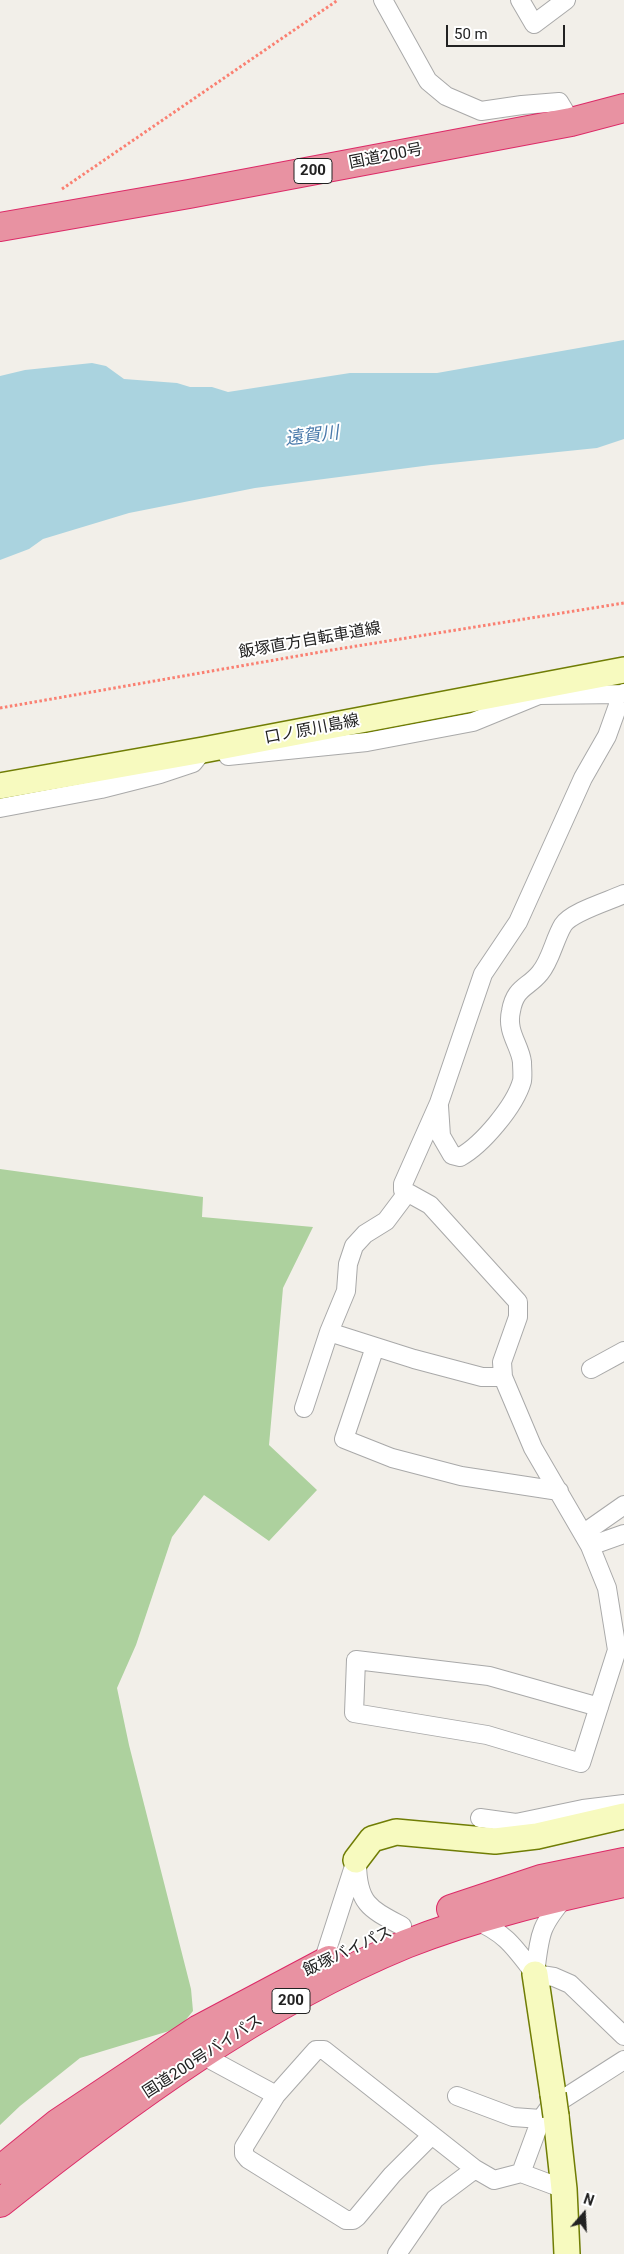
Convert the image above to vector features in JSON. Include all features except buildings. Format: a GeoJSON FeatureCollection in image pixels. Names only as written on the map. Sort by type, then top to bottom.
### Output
{"type":"FeatureCollection","features":[{"type":"Feature","properties":{"kind":"highway","name":"国道200号"},"geometry":{"type":"LineString","coordinates":[[0,227],[189,194],[571,122],[624,108]]}},
{"type":"Feature","properties":{"kind":"highway","name":"飯塚バイパス"},"geometry":{"type":"LineString","coordinates":[[0,2170],[58,2123],[198,2029],[323,1962],[402,1926],[541,1879],[624,1862]]}},
{"type":"Feature","properties":{"kind":"highway","name":"国道200号バイパス"},"geometry":{"type":"LineString","coordinates":[[0,2203],[79,2139],[202,2055],[332,1978],[406,1944],[474,1920],[624,1883]]}},
{"type":"Feature","properties":{"kind":"main road","name":"口ノ原川島線"},"geometry":{"type":"LineString","coordinates":[[0,786],[538,692],[623,686]]}},
{"type":"Feature","properties":{"kind":"main road"},"geometry":{"type":"LineString","coordinates":[[356,1860],[372,1839],[396,1832],[495,1841],[536,1836],[624,1816]]}},
{"type":"Feature","properties":{"kind":"main road"},"geometry":{"type":"LineString","coordinates":[[535,1974],[550,2110],[564,2189],[567,2254]]}},
{"type":"Feature","properties":{"kind":"street"},"geometry":{"type":"LineString","coordinates":[[383,0],[428,82],[446,96],[481,111],[559,102],[571,122]]}},
{"type":"Feature","properties":{"kind":"street"},"geometry":{"type":"LineString","coordinates":[[520,0],[534,24],[566,0]]}},
{"type":"Feature","properties":{"kind":"street"},"geometry":{"type":"LineString","coordinates":[[599,1707],[489,1676],[356,1660],[354,1713],[487,1734],[581,1763],[599,1707],[620,1652],[607,1588],[587,1540],[534,1448],[503,1377],[502,1362],[518,1317],[518,1302],[430,1205],[403,1190],[403,1184],[438,1103],[483,974],[518,922],[583,778],[608,736],[623,686]]}},
{"type":"Feature","properties":{"kind":"street"},"geometry":{"type":"LineString","coordinates":[[0,808],[101,790],[160,774],[193,763],[204,750]]}},
{"type":"Feature","properties":{"kind":"street"},"geometry":{"type":"LineString","coordinates":[[438,1103],[441,1136],[452,1155],[460,1157],[467,1153],[496,1124],[522,1081],[522,1060],[514,1043],[510,1024],[511,1011],[516,995],[521,988],[530,983],[541,972],[564,923],[574,916],[624,894]]}},
{"type":"Feature","properties":{"kind":"street"},"geometry":{"type":"LineString","coordinates":[[304,1408],[329,1332],[346,1291],[348,1264],[354,1246],[365,1234],[386,1221],[407,1193]]}},
{"type":"Feature","properties":{"kind":"street"},"geometry":{"type":"LineString","coordinates":[[329,1332],[482,1377],[503,1377]]}},
{"type":"Feature","properties":{"kind":"street"},"geometry":{"type":"LineString","coordinates":[[375,1347],[344,1439],[392,1458],[461,1476],[559,1491]]}},
{"type":"Feature","properties":{"kind":"street"},"geometry":{"type":"LineString","coordinates":[[591,1369],[624,1351]]}},
{"type":"Feature","properties":{"kind":"street"},"geometry":{"type":"LineString","coordinates":[[587,1540],[624,1504]]}},
{"type":"Feature","properties":{"kind":"street"},"geometry":{"type":"LineString","coordinates":[[587,1540],[624,1534]]}},
{"type":"Feature","properties":{"kind":"street"},"geometry":{"type":"LineString","coordinates":[[480,1818],[516,1824],[583,1809],[624,1804]]}},
{"type":"Feature","properties":{"kind":"street"},"geometry":{"type":"LineString","coordinates":[[356,1860],[358,1886],[366,1902],[378,1914],[402,1926]]}},
{"type":"Feature","properties":{"kind":"street"},"geometry":{"type":"LineString","coordinates":[[323,1962],[356,1860]]}},
{"type":"Feature","properties":{"kind":"street"},"geometry":{"type":"LineString","coordinates":[[535,1974],[540,1933],[548,1916],[566,1896]]}},
{"type":"Feature","properties":{"kind":"street"},"geometry":{"type":"LineString","coordinates":[[474,1920],[491,1926],[511,1941],[535,1974],[554,1977],[570,1984],[624,2036]]}},
{"type":"Feature","properties":{"kind":"street"},"geometry":{"type":"LineString","coordinates":[[432,2135],[353,2220],[346,2220],[248,2159],[244,2154],[244,2147],[276,2095],[316,2050],[324,2050],[432,2135],[474,2169],[494,2180],[521,2173],[564,2189]]}},
{"type":"Feature","properties":{"kind":"street"},"geometry":{"type":"LineString","coordinates":[[202,2055],[276,2095]]}},
{"type":"Feature","properties":{"kind":"street"},"geometry":{"type":"LineString","coordinates":[[521,2173],[550,2110],[549,2108],[624,2060]]}},
{"type":"Feature","properties":{"kind":"street"},"geometry":{"type":"LineString","coordinates":[[457,2096],[513,2117],[550,2110]]}},
{"type":"Feature","properties":{"kind":"street"},"geometry":{"type":"LineString","coordinates":[[397,2254],[435,2199],[474,2169]]}},
{"type":"Feature","properties":{"kind":"path"},"geometry":{"type":"LineString","coordinates":[[62,189],[338,0]]}},
{"type":"Feature","properties":{"kind":"path","name":"飯塚直方自転車道線"},"geometry":{"type":"LineString","coordinates":[[0,708],[332,650],[624,603]]}},
{"type":"Feature","properties":{"kind":"green space"},"geometry":{"type":"Polygon","coordinates":[[[0,1169],[203,1197],[202,1217],[313,1227],[283,1288],[269,1445],[317,1490],[269,1541],[204,1495],[172,1537],[136,1645],[117,1688],[129,1745],[191,1989],[193,2011],[179,2028],[80,2058],[20,2106],[0,2125],[0,1169]]]}},
{"type":"Feature","properties":{"kind":"water","name":"遠賀川"},"geometry":{"type":"Polygon","coordinates":[[[624,340],[624,439],[597,448],[431,465],[255,488],[129,513],[43,539],[29,549],[0,560],[0,376],[25,370],[92,363],[106,366],[124,379],[177,383],[190,387],[212,387],[228,392],[350,373],[437,373],[624,340]]]}}]}
